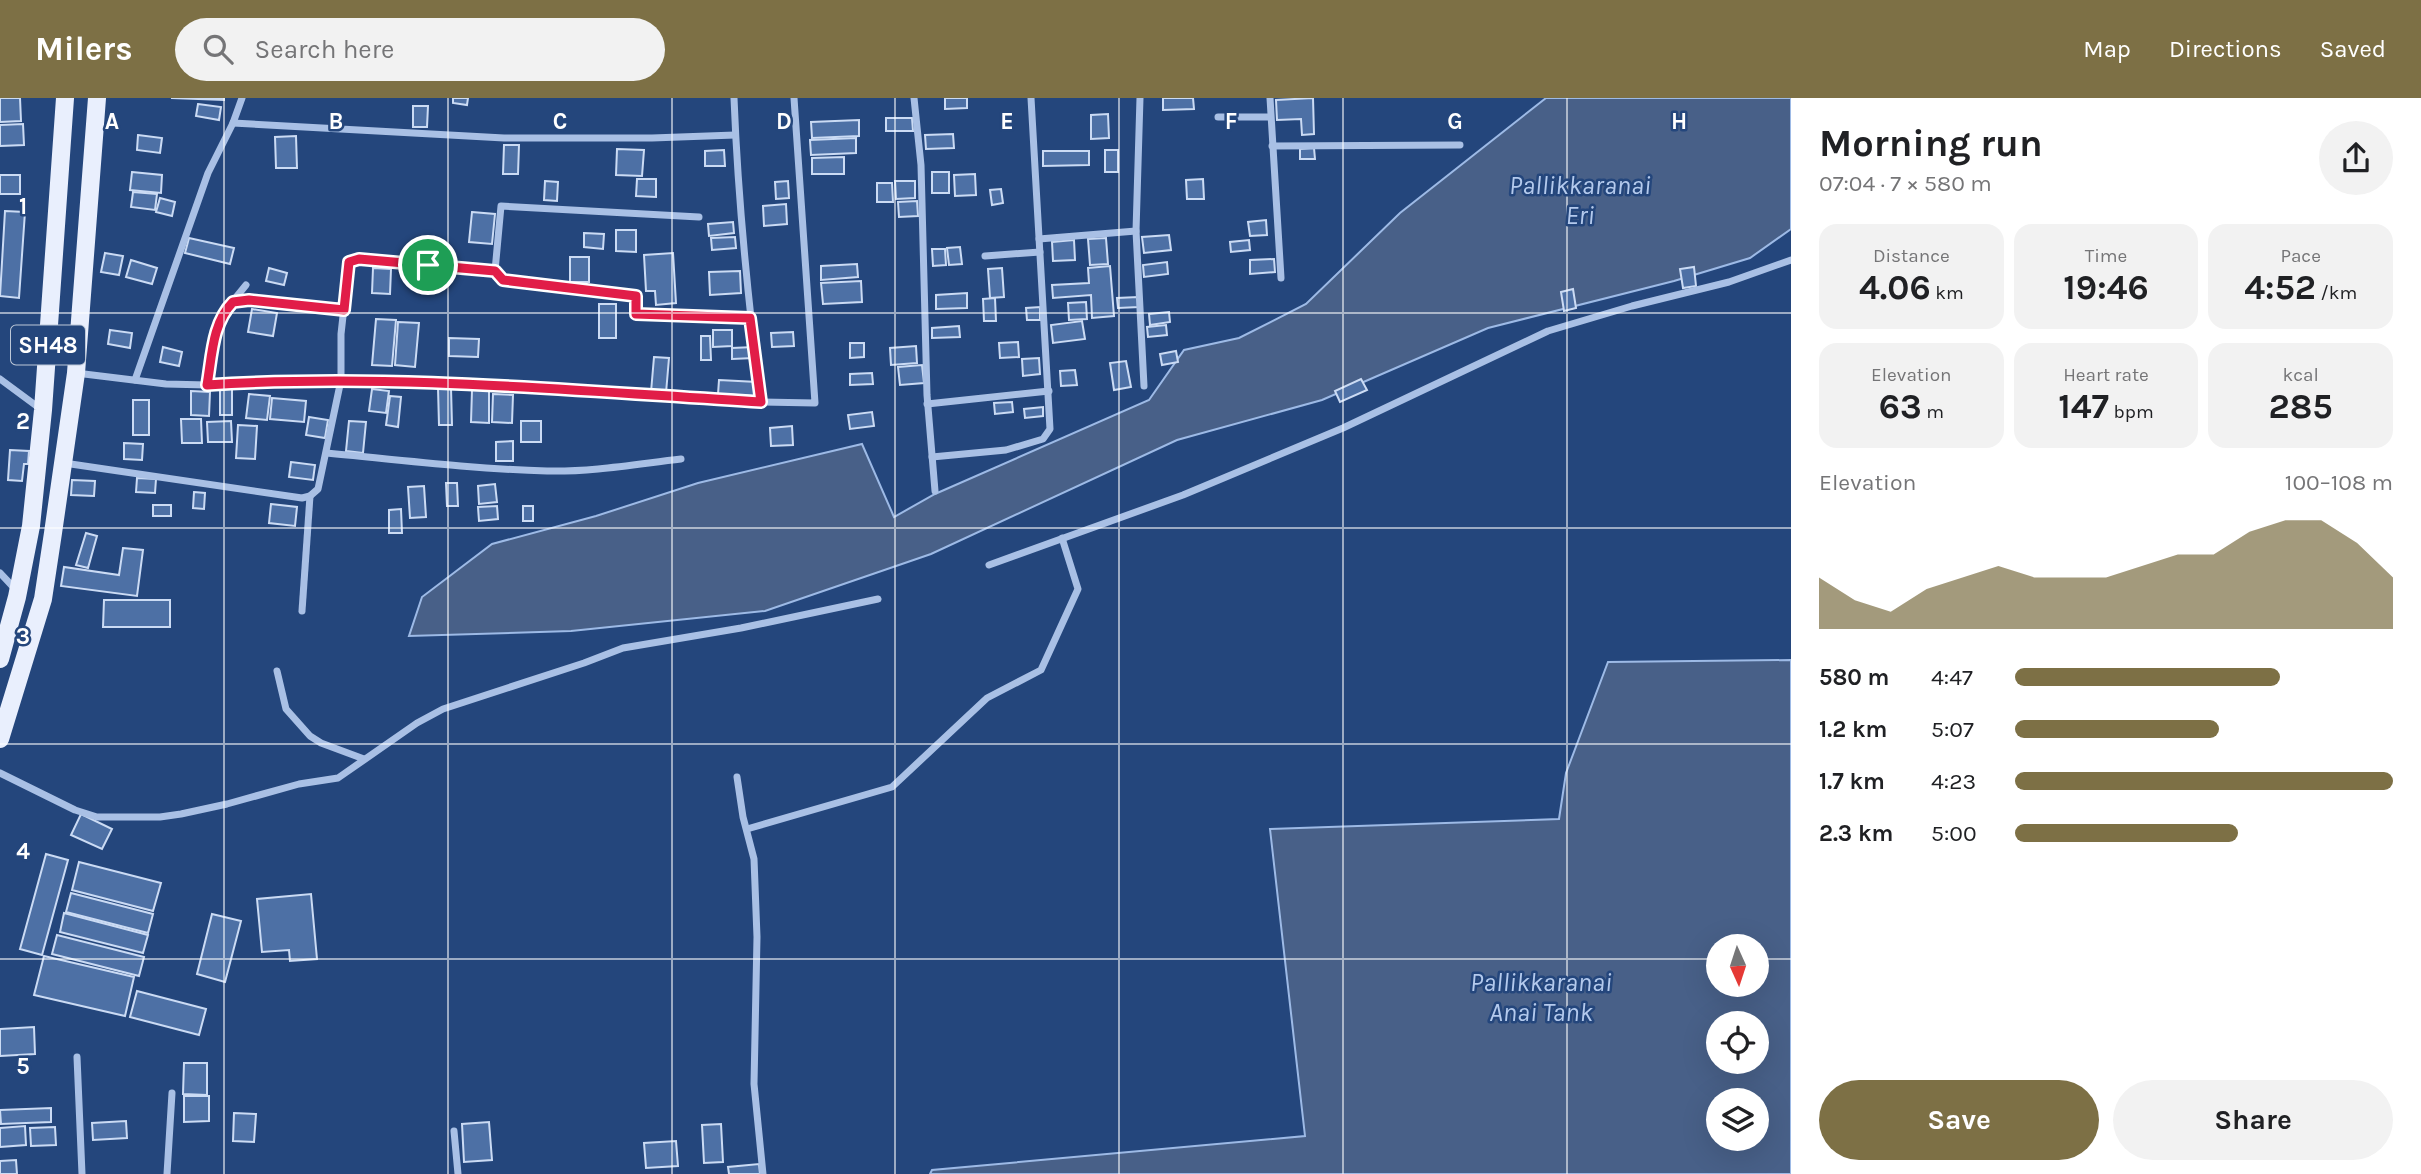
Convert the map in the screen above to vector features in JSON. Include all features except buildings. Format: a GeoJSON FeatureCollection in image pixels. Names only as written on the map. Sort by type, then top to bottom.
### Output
{"type":"FeatureCollection","features":[{"type":"Feature","properties":{"kind":"main road","name":"SH48"},"geometry":{"type":"LineString","coordinates":[[0,659],[31,526],[43,410],[65,98]]}},
{"type":"Feature","properties":{"kind":"main road","name":"SH48"},"geometry":{"type":"LineString","coordinates":[[0,739],[43,599],[76,373],[97,98]]}},
{"type":"Feature","properties":{"kind":"street"},"geometry":{"type":"LineString","coordinates":[[135,380],[208,173],[233,123],[242,98]]}},
{"type":"Feature","properties":{"kind":"street"},"geometry":{"type":"LineString","coordinates":[[734,98],[750,318],[761,402]]}},
{"type":"Feature","properties":{"kind":"street"},"geometry":{"type":"LineString","coordinates":[[76,373],[207,385],[341,380],[815,403],[794,98]]}},
{"type":"Feature","properties":{"kind":"street"},"geometry":{"type":"LineString","coordinates":[[915,98],[921,165],[927,404],[935,491]]}},
{"type":"Feature","properties":{"kind":"street"},"geometry":{"type":"LineString","coordinates":[[932,457],[1006,450],[1044,439],[1050,429],[1031,98]]}},
{"type":"Feature","properties":{"kind":"street"},"geometry":{"type":"LineString","coordinates":[[1140,98],[1136,231],[1144,386]]}},
{"type":"Feature","properties":{"kind":"street"},"geometry":{"type":"LineString","coordinates":[[1270,98],[1269,117],[1281,278]]}},
{"type":"Feature","properties":{"kind":"street"},"geometry":{"type":"LineString","coordinates":[[1218,117],[1269,117]]}},
{"type":"Feature","properties":{"kind":"street"},"geometry":{"type":"LineString","coordinates":[[233,123],[504,138],[735,135]]}},
{"type":"Feature","properties":{"kind":"street"},"geometry":{"type":"LineString","coordinates":[[1272,146],[1460,145]]}},
{"type":"Feature","properties":{"kind":"street"},"geometry":{"type":"LineString","coordinates":[[495,271],[501,206],[699,216]]}},
{"type":"Feature","properties":{"kind":"street"},"geometry":{"type":"LineString","coordinates":[[1039,239],[1136,231]]}},
{"type":"Feature","properties":{"kind":"street"},"geometry":{"type":"LineString","coordinates":[[985,256],[1040,252]]}},
{"type":"Feature","properties":{"kind":"street"},"geometry":{"type":"LineString","coordinates":[[63,463],[302,498],[310,496],[318,489],[341,380],[349,262],[359,259],[495,271],[503,280],[636,296],[636,314],[750,318]]}},
{"type":"Feature","properties":{"kind":"street"},"geometry":{"type":"LineString","coordinates":[[989,565],[1183,495],[1343,428],[1548,331],[1632,306],[1729,282],[1791,260]]}},
{"type":"Feature","properties":{"kind":"street"},"geometry":{"type":"LineString","coordinates":[[207,385],[218,324],[224,311],[246,285]]}},
{"type":"Feature","properties":{"kind":"street"},"geometry":{"type":"LineString","coordinates":[[233,302],[249,300],[344,310]]}},
{"type":"Feature","properties":{"kind":"street"},"geometry":{"type":"LineString","coordinates":[[0,379],[43,410]]}},
{"type":"Feature","properties":{"kind":"street"},"geometry":{"type":"LineString","coordinates":[[927,404],[1049,391]]}},
{"type":"Feature","properties":{"kind":"street"},"geometry":{"type":"LineString","coordinates":[[327,453],[433,464],[548,471],[681,460]]}},
{"type":"Feature","properties":{"kind":"street"},"geometry":{"type":"LineString","coordinates":[[302,611],[310,496]]}},
{"type":"Feature","properties":{"kind":"street"},"geometry":{"type":"LineString","coordinates":[[747,830],[892,788],[987,698],[1041,670],[1078,589],[1062,537]]}},
{"type":"Feature","properties":{"kind":"street"},"geometry":{"type":"LineString","coordinates":[[0,573],[17,591]]}},
{"type":"Feature","properties":{"kind":"street"},"geometry":{"type":"LineString","coordinates":[[0,773],[75,810],[97,817],[160,817],[227,804],[338,778],[417,723],[443,709],[623,648],[741,628],[878,599]]}},
{"type":"Feature","properties":{"kind":"street"},"geometry":{"type":"LineString","coordinates":[[277,671],[286,709],[310,736],[321,743],[364,759]]}},
{"type":"Feature","properties":{"kind":"street"},"geometry":{"type":"LineString","coordinates":[[737,777],[754,859],[757,961],[754,1084],[763,1174]]}},
{"type":"Feature","properties":{"kind":"street"},"geometry":{"type":"LineString","coordinates":[[78,1057],[82,1174]]}},
{"type":"Feature","properties":{"kind":"street"},"geometry":{"type":"LineString","coordinates":[[167,1174],[172,1093]]}},
{"type":"Feature","properties":{"kind":"street"},"geometry":{"type":"LineString","coordinates":[[454,1132],[458,1174]]}},
{"type":"Feature","properties":{"kind":"water","name":"Pallikkaranai Eri"},"geometry":{"type":"Polygon","coordinates":[[[1546,98],[1791,98],[1791,229],[1750,258],[1674,281],[1488,328],[1322,400],[1177,440],[931,554],[765,611],[571,631],[409,636],[422,597],[492,544],[596,516],[698,483],[862,444],[894,517],[935,494],[1149,400],[1184,350],[1239,338],[1306,304],[1400,213],[1546,98]]]}},
{"type":"Feature","properties":{"kind":"water","name":"Pallikkaranai Anai Tank"},"geometry":{"type":"Polygon","coordinates":[[[1791,660],[1791,1174],[930,1174],[932,1170],[1305,1136],[1270,829],[1559,819],[1566,773],[1608,662],[1791,660]]]}},
{"type":"Feature","properties":{"kind":"route"},"geometry":{"type":"LineString","coordinates":[[359,259],[428,265],[495,271],[503,280],[636,296],[636,314],[750,318],[761,402],[341,380],[207,385],[218,324],[224,311],[233,302],[249,300],[344,310],[349,262],[359,259]]}}]}
